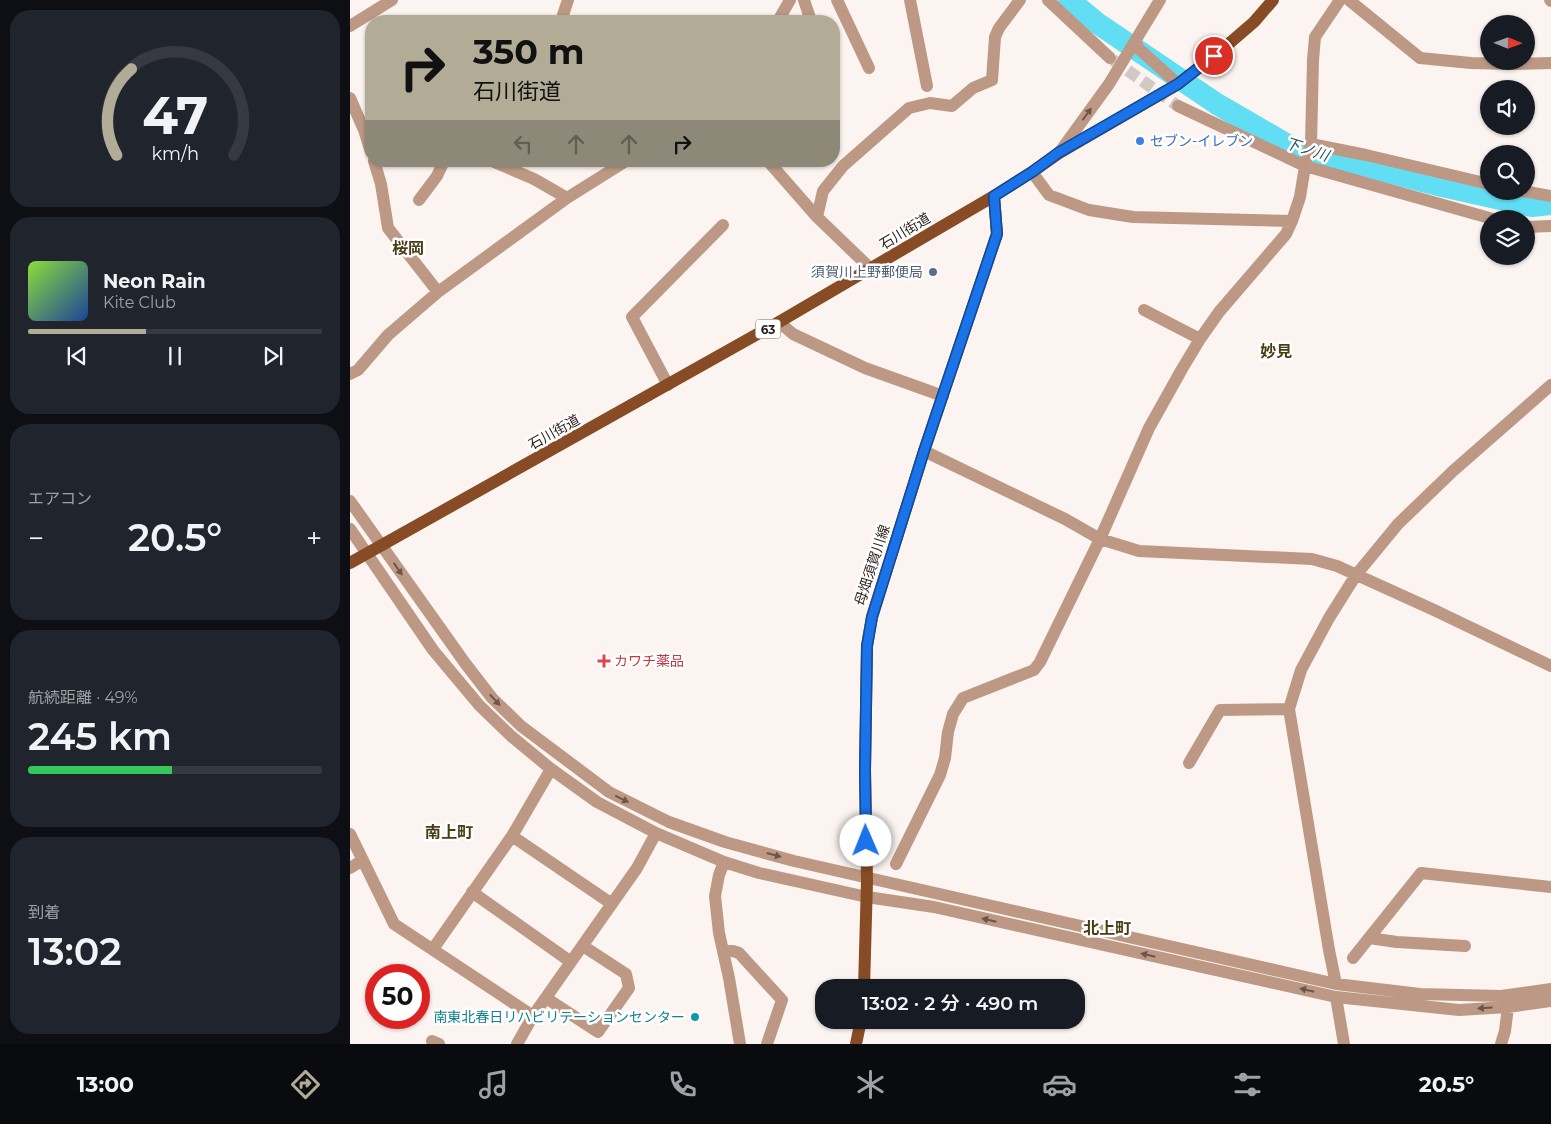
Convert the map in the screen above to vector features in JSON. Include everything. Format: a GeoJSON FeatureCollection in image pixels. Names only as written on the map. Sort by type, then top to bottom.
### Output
{"type":"FeatureCollection","features":[{"type":"Feature","properties":{"kind":"main road","name":"石川街道"},"geometry":{"type":"LineString","coordinates":[[350,563],[871,270],[994,196],[1058,153],[1178,84],[1254,22],[1273,0]]}},
{"type":"Feature","properties":{"kind":"main road","name":"母畑須賀川線"},"geometry":{"type":"LineString","coordinates":[[864,979],[867,885],[865,770],[867,646],[872,617],[924,451],[997,234],[994,196]]}},
{"type":"Feature","properties":{"kind":"main road"},"geometry":{"type":"LineString","coordinates":[[856,1044],[859,1029]]}},
{"type":"Feature","properties":{"kind":"street"},"geometry":{"type":"LineString","coordinates":[[368,15],[392,0]]}},
{"type":"Feature","properties":{"kind":"street"},"geometry":{"type":"LineString","coordinates":[[563,15],[568,0]]}},
{"type":"Feature","properties":{"kind":"street"},"geometry":{"type":"LineString","coordinates":[[781,15],[790,0]]}},
{"type":"Feature","properties":{"kind":"street"},"geometry":{"type":"LineString","coordinates":[[804,0],[809,15]]}},
{"type":"Feature","properties":{"kind":"street"},"geometry":{"type":"LineString","coordinates":[[837,0],[868,68]]}},
{"type":"Feature","properties":{"kind":"street"},"geometry":{"type":"LineString","coordinates":[[910,0],[927,86]]}},
{"type":"Feature","properties":{"kind":"street"},"geometry":{"type":"LineString","coordinates":[[817,217],[823,191],[843,166],[909,108],[930,103],[952,106],[973,88],[992,80],[995,37],[999,28],[1020,0]]}},
{"type":"Feature","properties":{"kind":"street"},"geometry":{"type":"LineString","coordinates":[[1048,0],[1110,58]]}},
{"type":"Feature","properties":{"kind":"street"},"geometry":{"type":"LineString","coordinates":[[1058,153],[1109,84],[1160,0]]}},
{"type":"Feature","properties":{"kind":"street"},"geometry":{"type":"LineString","coordinates":[[896,864],[940,775],[953,714],[963,698],[1034,670],[1040,662],[1100,539],[1149,428],[1200,339],[1219,312],[1286,234],[1300,197],[1311,144],[1315,38],[1340,0]]}},
{"type":"Feature","properties":{"kind":"street"},"geometry":{"type":"LineString","coordinates":[[1349,0],[1420,58],[1512,64],[1551,63]]}},
{"type":"Feature","properties":{"kind":"street"},"geometry":{"type":"LineString","coordinates":[[350,26],[365,17]]}},
{"type":"Feature","properties":{"kind":"street"},"geometry":{"type":"LineString","coordinates":[[1136,41],[1140,49],[1178,84]]}},
{"type":"Feature","properties":{"kind":"street"},"geometry":{"type":"LineString","coordinates":[[350,98],[365,133]]}},
{"type":"Feature","properties":{"kind":"street"},"geometry":{"type":"LineString","coordinates":[[1178,106],[1305,166],[1480,215]]}},
{"type":"Feature","properties":{"kind":"street"},"geometry":{"type":"LineString","coordinates":[[1311,144],[1480,182]]}},
{"type":"Feature","properties":{"kind":"street"},"geometry":{"type":"LineString","coordinates":[[376,167],[381,184],[388,228],[438,292]]}},
{"type":"Feature","properties":{"kind":"street"},"geometry":{"type":"LineString","coordinates":[[419,200],[437,176],[441,167]]}},
{"type":"Feature","properties":{"kind":"street"},"geometry":{"type":"LineString","coordinates":[[506,167],[534,179],[568,198]]}},
{"type":"Feature","properties":{"kind":"street"},"geometry":{"type":"LineString","coordinates":[[350,374],[358,370],[388,335],[438,292],[568,198],[617,167]]}},
{"type":"Feature","properties":{"kind":"street"},"geometry":{"type":"LineString","coordinates":[[773,167],[817,217],[871,270]]}},
{"type":"Feature","properties":{"kind":"street"},"geometry":{"type":"LineString","coordinates":[[1032,172],[1049,195],[1089,210],[1133,217],[1292,221]]}},
{"type":"Feature","properties":{"kind":"street"},"geometry":{"type":"LineString","coordinates":[[1535,193],[1551,196]]}},
{"type":"Feature","properties":{"kind":"street"},"geometry":{"type":"LineString","coordinates":[[668,385],[632,317],[723,225]]}},
{"type":"Feature","properties":{"kind":"street"},"geometry":{"type":"LineString","coordinates":[[1535,227],[1551,226]]}},
{"type":"Feature","properties":{"kind":"street"},"geometry":{"type":"LineString","coordinates":[[1144,310],[1200,339]]}},
{"type":"Feature","properties":{"kind":"street"},"geometry":{"type":"LineString","coordinates":[[779,322],[793,334],[865,368],[943,396]]}},
{"type":"Feature","properties":{"kind":"street"},"geometry":{"type":"LineString","coordinates":[[1344,1044],[1289,709],[1301,670],[1329,618],[1356,575],[1398,524],[1453,471],[1551,385]]}},
{"type":"Feature","properties":{"kind":"street"},"geometry":{"type":"LineString","coordinates":[[924,451],[1065,519],[1100,539],[1139,551],[1312,559],[1337,566],[1551,666]]}},
{"type":"Feature","properties":{"kind":"street"},"geometry":{"type":"LineString","coordinates":[[350,501],[464,663],[492,698],[521,726],[609,792],[669,822],[725,842],[794,861],[824,874],[867,885],[1336,990],[1501,996],[1551,989]]}},
{"type":"Feature","properties":{"kind":"street"},"geometry":{"type":"LineString","coordinates":[[350,528],[433,650],[479,705],[512,736],[551,769],[597,802],[656,833],[724,862],[759,873],[867,885],[934,907],[1336,990],[1459,1010],[1508,1007],[1551,1001]]}},
{"type":"Feature","properties":{"kind":"street"},"geometry":{"type":"LineString","coordinates":[[1189,763],[1220,710],[1289,709]]}},
{"type":"Feature","properties":{"kind":"street"},"geometry":{"type":"LineString","coordinates":[[433,949],[512,836],[551,769]]}},
{"type":"Feature","properties":{"kind":"street"},"geometry":{"type":"LineString","coordinates":[[516,1044],[533,1016],[637,868],[656,833]]}},
{"type":"Feature","properties":{"kind":"street"},"geometry":{"type":"LineString","coordinates":[[350,834],[394,924],[533,1016]]}},
{"type":"Feature","properties":{"kind":"street"},"geometry":{"type":"LineString","coordinates":[[512,836],[612,904]]}},
{"type":"Feature","properties":{"kind":"street"},"geometry":{"type":"LineString","coordinates":[[350,868],[362,860]]}},
{"type":"Feature","properties":{"kind":"street"},"geometry":{"type":"LineString","coordinates":[[724,862],[719,875],[715,896],[740,1044]]}},
{"type":"Feature","properties":{"kind":"street"},"geometry":{"type":"LineString","coordinates":[[1353,958],[1421,873],[1551,887]]}},
{"type":"Feature","properties":{"kind":"street"},"geometry":{"type":"LineString","coordinates":[[472,892],[571,962]]}},
{"type":"Feature","properties":{"kind":"street"},"geometry":{"type":"LineString","coordinates":[[1369,938],[1397,942],[1466,946]]}},
{"type":"Feature","properties":{"kind":"street"},"geometry":{"type":"LineString","coordinates":[[546,998],[598,1032],[629,988],[626,974],[583,946]]}},
{"type":"Feature","properties":{"kind":"street"},"geometry":{"type":"LineString","coordinates":[[723,951],[733,951],[739,954],[782,1000],[767,1044]]}},
{"type":"Feature","properties":{"kind":"street"},"geometry":{"type":"LineString","coordinates":[[1501,1044],[1505,1031],[1508,1007]]}},
{"type":"Feature","properties":{"kind":"waterway","name":"下ノ川"},"geometry":{"type":"LineString","coordinates":[[1069,0],[1097,23],[1217,104],[1291,147],[1442,186],[1532,206],[1551,204]]}},
{"type":"Feature","properties":{"kind":"tunnel"},"geometry":{"type":"LineString","coordinates":[[1113,60],[1178,106]]}},
{"type":"Feature","properties":{"kind":"place","name":"セブン-イレブン"},"geometry":{"type":"Point","coordinates":[1140,141]}},
{"type":"Feature","properties":{"kind":"place","name":"須賀川上野郵便局"},"geometry":{"type":"Point","coordinates":[933,272]}},
{"type":"Feature","properties":{"kind":"place","name":"カワチ薬品"},"geometry":{"type":"Point","coordinates":[604,661]}},
{"type":"Feature","properties":{"kind":"place","name":"南東北春日リハビリテーションセンター"},"geometry":{"type":"Point","coordinates":[695,1017]}},
{"type":"Feature","properties":{"kind":"district","name":"桜岡"},"geometry":{"type":"Point","coordinates":[408,248]}},
{"type":"Feature","properties":{"kind":"district","name":"妙見"},"geometry":{"type":"Point","coordinates":[1276,351]}},
{"type":"Feature","properties":{"kind":"district","name":"南上町"},"geometry":{"type":"Point","coordinates":[449,832]}},
{"type":"Feature","properties":{"kind":"district","name":"北上町"},"geometry":{"type":"Point","coordinates":[1107,928]}},
{"type":"Feature","properties":{"kind":"route"},"geometry":{"type":"LineString","coordinates":[[866,841],[867,646],[872,617],[924,451],[997,234],[994,196],[1058,153],[1178,84],[1214,56]]}}]}
